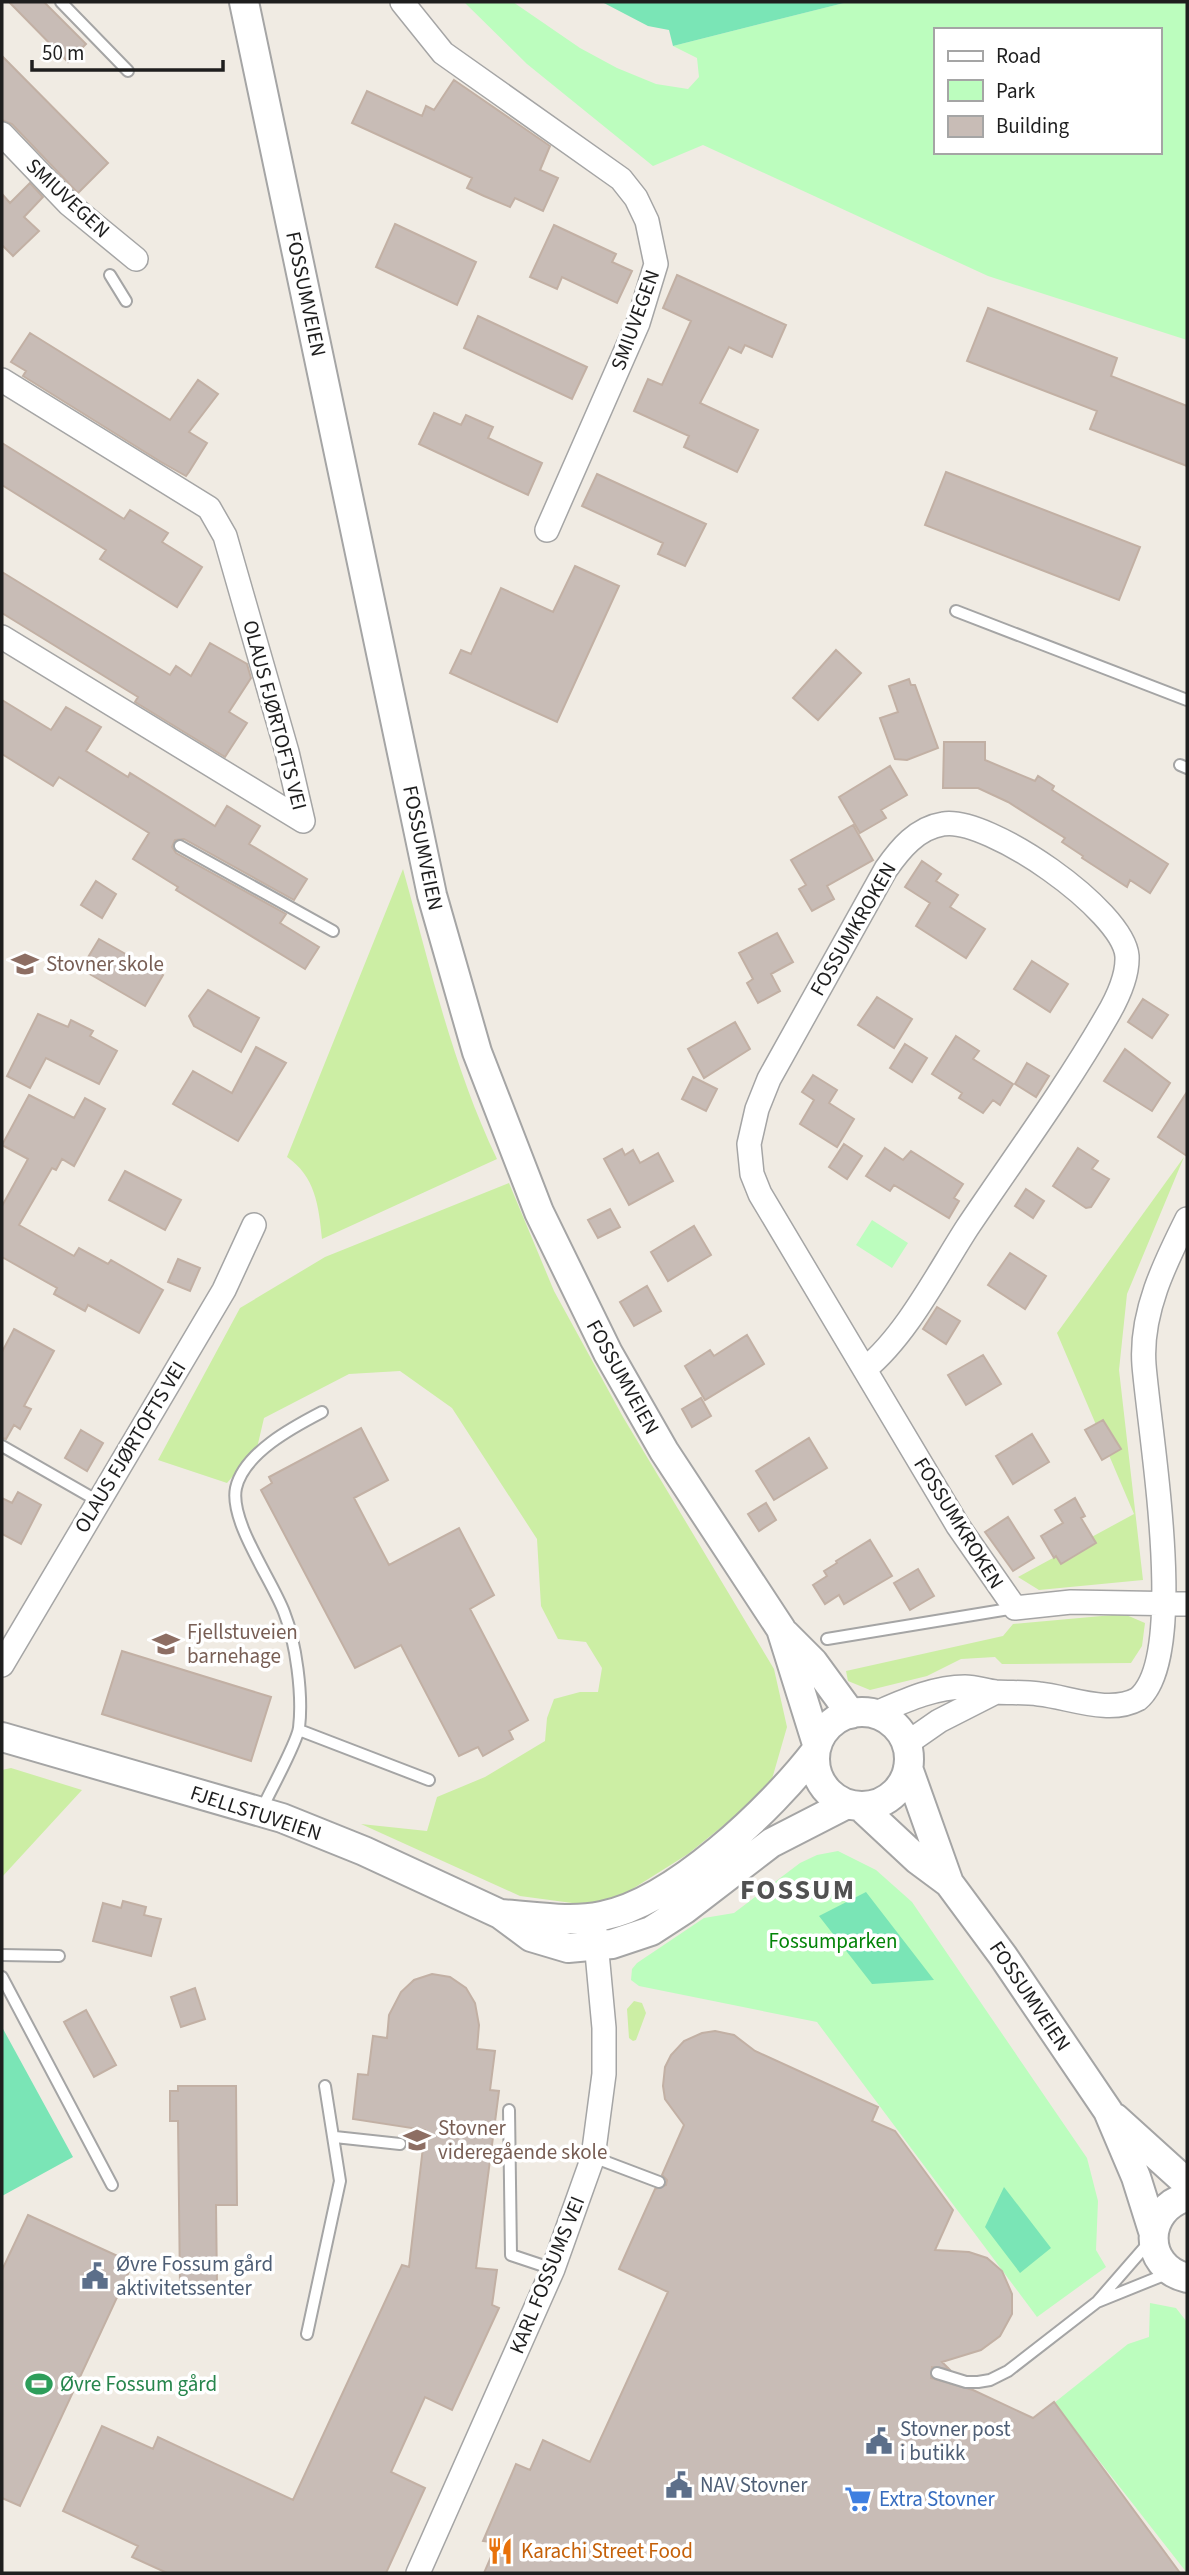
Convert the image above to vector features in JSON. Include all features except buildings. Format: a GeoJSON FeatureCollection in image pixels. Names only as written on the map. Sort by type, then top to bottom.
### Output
{"type":"FeatureCollection","features":[{"type":"Feature","properties":{"kind":"street","name":"FOSSUMVEIEN"},"geometry":{"type":"LineString","coordinates":[[244,2],[432,895],[464,1010],[507,1135],[561,1261],[635,1404],[780,1629],[863,1714],[894,1725],[949,1883]]}},
{"type":"Feature","properties":{"kind":"street","name":"SMIUVEGEN"},"geometry":{"type":"LineString","coordinates":[[402,2],[443,53],[621,179],[636,198],[647,221],[656,264],[638,323],[547,530]]}},
{"type":"Feature","properties":{"kind":"street","name":"SMIUVEGEN"},"geometry":{"type":"LineString","coordinates":[[2,134],[69,204],[136,259]]}},
{"type":"Feature","properties":{"kind":"street","name":"OLAUS FJØRTOFTS VEI"},"geometry":{"type":"LineString","coordinates":[[2,380],[209,509],[225,536],[288,752],[303,821],[2,637]]}},
{"type":"Feature","properties":{"kind":"street","name":"FOSSUMKROKEN"},"geometry":{"type":"LineString","coordinates":[[865,1369],[904,1325],[1073,1070],[1108,1015],[1125,972],[1127,958],[1121,936],[1092,902],[1006,842],[983,830],[960,824],[942,824],[911,839],[886,869],[783,1052],[758,1109],[749,1144],[752,1174],[760,1194],[983,1566],[1015,1608],[1071,1602],[1182,1604]]}},
{"type":"Feature","properties":{"kind":"street"},"geometry":{"type":"LineString","coordinates":[[816,1748],[830,1725],[946,1689],[971,1688],[1042,1694],[1096,1704],[1135,1701],[1156,1686],[1167,1668],[1182,1604],[1174,1538],[1144,1363],[1148,1318],[1163,1266],[1187,1219]]}},
{"type":"Feature","properties":{"kind":"street","name":"OLAUS FJØRTOFTS VEI"},"geometry":{"type":"LineString","coordinates":[[2,1665],[224,1290],[254,1226]]}},
{"type":"Feature","properties":{"kind":"street","name":"FOSSUMVEIEN"},"geometry":{"type":"LineString","coordinates":[[780,1629],[816,1748],[815,1763],[821,1784],[828,1792],[853,1805],[949,1883],[1003,1956],[1108,2111],[1136,2177],[1157,2258],[1179,2275]]}},
{"type":"Feature","properties":{"kind":"street"},"geometry":{"type":"LineString","coordinates":[[853,1805],[886,1800],[896,1791],[907,1756],[939,1721],[996,1692]]}},
{"type":"Feature","properties":{"kind":"street","name":"FJELLSTUVEIEN"},"geometry":{"type":"LineString","coordinates":[[2,1737],[261,1811],[364,1851],[500,1914],[531,1937],[546,1944],[568,1948],[597,1947],[632,1938],[668,1921],[771,1843],[853,1805]]}},
{"type":"Feature","properties":{"kind":"street","name":"FJELLSTUVEIEN"},"geometry":{"type":"LineString","coordinates":[[500,1914],[564,1919],[594,1918],[623,1911],[668,1887],[762,1813],[816,1748]]}},
{"type":"Feature","properties":{"kind":"street","name":"KARL FOSSUMS VEI"},"geometry":{"type":"LineString","coordinates":[[418,2573],[553,2269],[593,2157],[604,2074],[594,1918]]}},
{"type":"Feature","properties":{"kind":"street","name":"FOSSUMVEIEN"},"geometry":{"type":"LineString","coordinates":[[1108,2111],[1187,2183]]}},
{"type":"Feature","properties":{"kind":"street"},"geometry":{"type":"LineString","coordinates":[[1152,2234],[1168,2205],[1187,2197]]}},
{"type":"Feature","properties":{"kind":"lane"},"geometry":{"type":"LineString","coordinates":[[61,2],[128,71]]}},
{"type":"Feature","properties":{"kind":"lane"},"geometry":{"type":"LineString","coordinates":[[110,275],[126,301]]}},
{"type":"Feature","properties":{"kind":"lane"},"geometry":{"type":"LineString","coordinates":[[956,611],[1187,700]]}},
{"type":"Feature","properties":{"kind":"lane"},"geometry":{"type":"LineString","coordinates":[[180,846],[333,931]]}},
{"type":"Feature","properties":{"kind":"lane"},"geometry":{"type":"LineString","coordinates":[[261,1811],[299,1730],[299,1681],[285,1614],[237,1512],[236,1490],[243,1471],[285,1430],[322,1412]]}},
{"type":"Feature","properties":{"kind":"lane"},"geometry":{"type":"LineString","coordinates":[[2,1446],[98,1501]]}},
{"type":"Feature","properties":{"kind":"lane"},"geometry":{"type":"LineString","coordinates":[[827,1639],[1015,1608]]}},
{"type":"Feature","properties":{"kind":"lane"},"geometry":{"type":"LineString","coordinates":[[299,1730],[429,1780]]}},
{"type":"Feature","properties":{"kind":"lane"},"geometry":{"type":"LineString","coordinates":[[2,1955],[59,1956]]}},
{"type":"Feature","properties":{"kind":"lane"},"geometry":{"type":"LineString","coordinates":[[2,1977],[112,2185]]}},
{"type":"Feature","properties":{"kind":"lane"},"geometry":{"type":"LineString","coordinates":[[307,2334],[340,2181],[325,2086]]}},
{"type":"Feature","properties":{"kind":"lane"},"geometry":{"type":"LineString","coordinates":[[509,2110],[511,2255],[553,2269]]}},
{"type":"Feature","properties":{"kind":"lane"},"geometry":{"type":"LineString","coordinates":[[335,2137],[400,2144]]}},
{"type":"Feature","properties":{"kind":"lane"},"geometry":{"type":"LineString","coordinates":[[593,2157],[659,2182]]}},
{"type":"Feature","properties":{"kind":"lane"},"geometry":{"type":"LineString","coordinates":[[937,2373],[966,2382],[990,2380],[1015,2367],[1097,2302],[1152,2234]]}},
{"type":"Feature","properties":{"kind":"lane"},"geometry":{"type":"LineString","coordinates":[[1097,2302],[1179,2275]]}},
{"type":"Feature","properties":{"kind":"green space"},"geometry":{"type":"Polygon","coordinates":[[[464,2],[513,2],[580,48],[617,68],[656,84],[688,89],[699,77],[697,58],[673,46],[848,2],[1187,2],[1187,340],[988,276],[703,145],[653,166],[527,64],[464,2]]]}},
{"type":"Feature","properties":{"kind":"green space"},"geometry":{"type":"Polygon","coordinates":[[[602,2],[848,2],[673,46],[669,30],[648,26],[602,2]]]}},
{"type":"Feature","properties":{"kind":"green space"},"geometry":{"type":"Polygon","coordinates":[[[403,869],[455,1053],[497,1159],[322,1239],[317,1204],[310,1183],[304,1173],[287,1157],[403,869]]]}},
{"type":"Feature","properties":{"kind":"green space"},"geometry":{"type":"Polygon","coordinates":[[[1184,1157],[1127,1294],[1119,1370],[1143,1580],[1039,1590],[1018,1577],[1134,1514],[1057,1333],[1184,1157]]]}},
{"type":"Feature","properties":{"kind":"green space"},"geometry":{"type":"Polygon","coordinates":[[[509,1183],[554,1291],[623,1417],[774,1669],[787,1727],[772,1779],[755,1800],[688,1854],[626,1893],[587,1905],[520,1896],[361,1824],[427,1831],[437,1797],[485,1777],[545,1741],[547,1718],[554,1699],[580,1692],[598,1692],[602,1668],[586,1642],[558,1639],[541,1606],[537,1539],[452,1408],[400,1371],[349,1374],[264,1418],[257,1448],[227,1483],[158,1460],[240,1308],[325,1257],[509,1183]]]}},
{"type":"Feature","properties":{"kind":"green space"},"geometry":{"type":"Polygon","coordinates":[[[872,1220],[908,1243],[892,1268],[856,1245],[872,1220]]]}},
{"type":"Feature","properties":{"kind":"green space"},"geometry":{"type":"Polygon","coordinates":[[[1124,1614],[1145,1623],[1142,1646],[1131,1663],[1002,1664],[995,1657],[961,1659],[927,1676],[870,1690],[848,1681],[846,1671],[1003,1636],[1013,1624],[1124,1614]]]}},
{"type":"Feature","properties":{"kind":"green space"},"geometry":{"type":"Polygon","coordinates":[[[11,1768],[82,1790],[2,1877],[2,1770],[11,1768]]]}},
{"type":"Feature","properties":{"kind":"green space","name":"Fossumparken"},"geometry":{"type":"Polygon","coordinates":[[[838,1851],[876,1870],[912,1902],[1087,2158],[1098,2201],[1096,2250],[1106,2267],[1037,2317],[817,2022],[639,1986],[631,1980],[632,1969],[637,1963],[704,1918],[734,1913],[800,1863],[817,1855],[838,1851]]]}},
{"type":"Feature","properties":{"kind":"green space"},"geometry":{"type":"Polygon","coordinates":[[[866,1892],[934,1980],[872,1984],[819,1916],[866,1892]]]}},
{"type":"Feature","properties":{"kind":"green space"},"geometry":{"type":"Polygon","coordinates":[[[634,2001],[642,2003],[646,2013],[636,2040],[633,2041],[629,2038],[627,2009],[634,2001]]]}},
{"type":"Feature","properties":{"kind":"green space"},"geometry":{"type":"Polygon","coordinates":[[[2,2027],[73,2157],[2,2196],[2,2027]]]}},
{"type":"Feature","properties":{"kind":"green space"},"geometry":{"type":"Polygon","coordinates":[[[1004,2187],[1051,2248],[1020,2273],[985,2227],[1004,2187]]]}},
{"type":"Feature","properties":{"kind":"green space"},"geometry":{"type":"Polygon","coordinates":[[[1150,2303],[1176,2308],[1187,2322],[1187,2573],[1054,2403],[1128,2344],[1149,2337],[1150,2303]]]}},
{"type":"Feature","properties":{"kind":"place","name":"Stovner skole"},"geometry":{"type":"Point","coordinates":[25,964]}},
{"type":"Feature","properties":{"kind":"place","name":"Fjellstuveien barnehage"},"geometry":{"type":"Point","coordinates":[166,1644]}},
{"type":"Feature","properties":{"kind":"place","name":"Stovner videregående skole"},"geometry":{"type":"Point","coordinates":[417,2140]}},
{"type":"Feature","properties":{"kind":"place","name":"Øvre Fossum gård aktivitetssenter"},"geometry":{"type":"Point","coordinates":[95,2276]}},
{"type":"Feature","properties":{"kind":"place","name":"Øvre Fossum gård"},"geometry":{"type":"Point","coordinates":[39,2384]}},
{"type":"Feature","properties":{"kind":"place","name":"Stovner post i butikk"},"geometry":{"type":"Point","coordinates":[879,2441]}},
{"type":"Feature","properties":{"kind":"place","name":"NAV Stovner"},"geometry":{"type":"Point","coordinates":[679,2485]}},
{"type":"Feature","properties":{"kind":"place","name":"Extra Stovner"},"geometry":{"type":"Point","coordinates":[858,2499]}},
{"type":"Feature","properties":{"kind":"place","name":"Karachi Street Food"},"geometry":{"type":"Point","coordinates":[500,2551]}},
{"type":"Feature","properties":{"kind":"district","name":"FOSSUM"},"geometry":{"type":"Point","coordinates":[798,1890]}}]}
